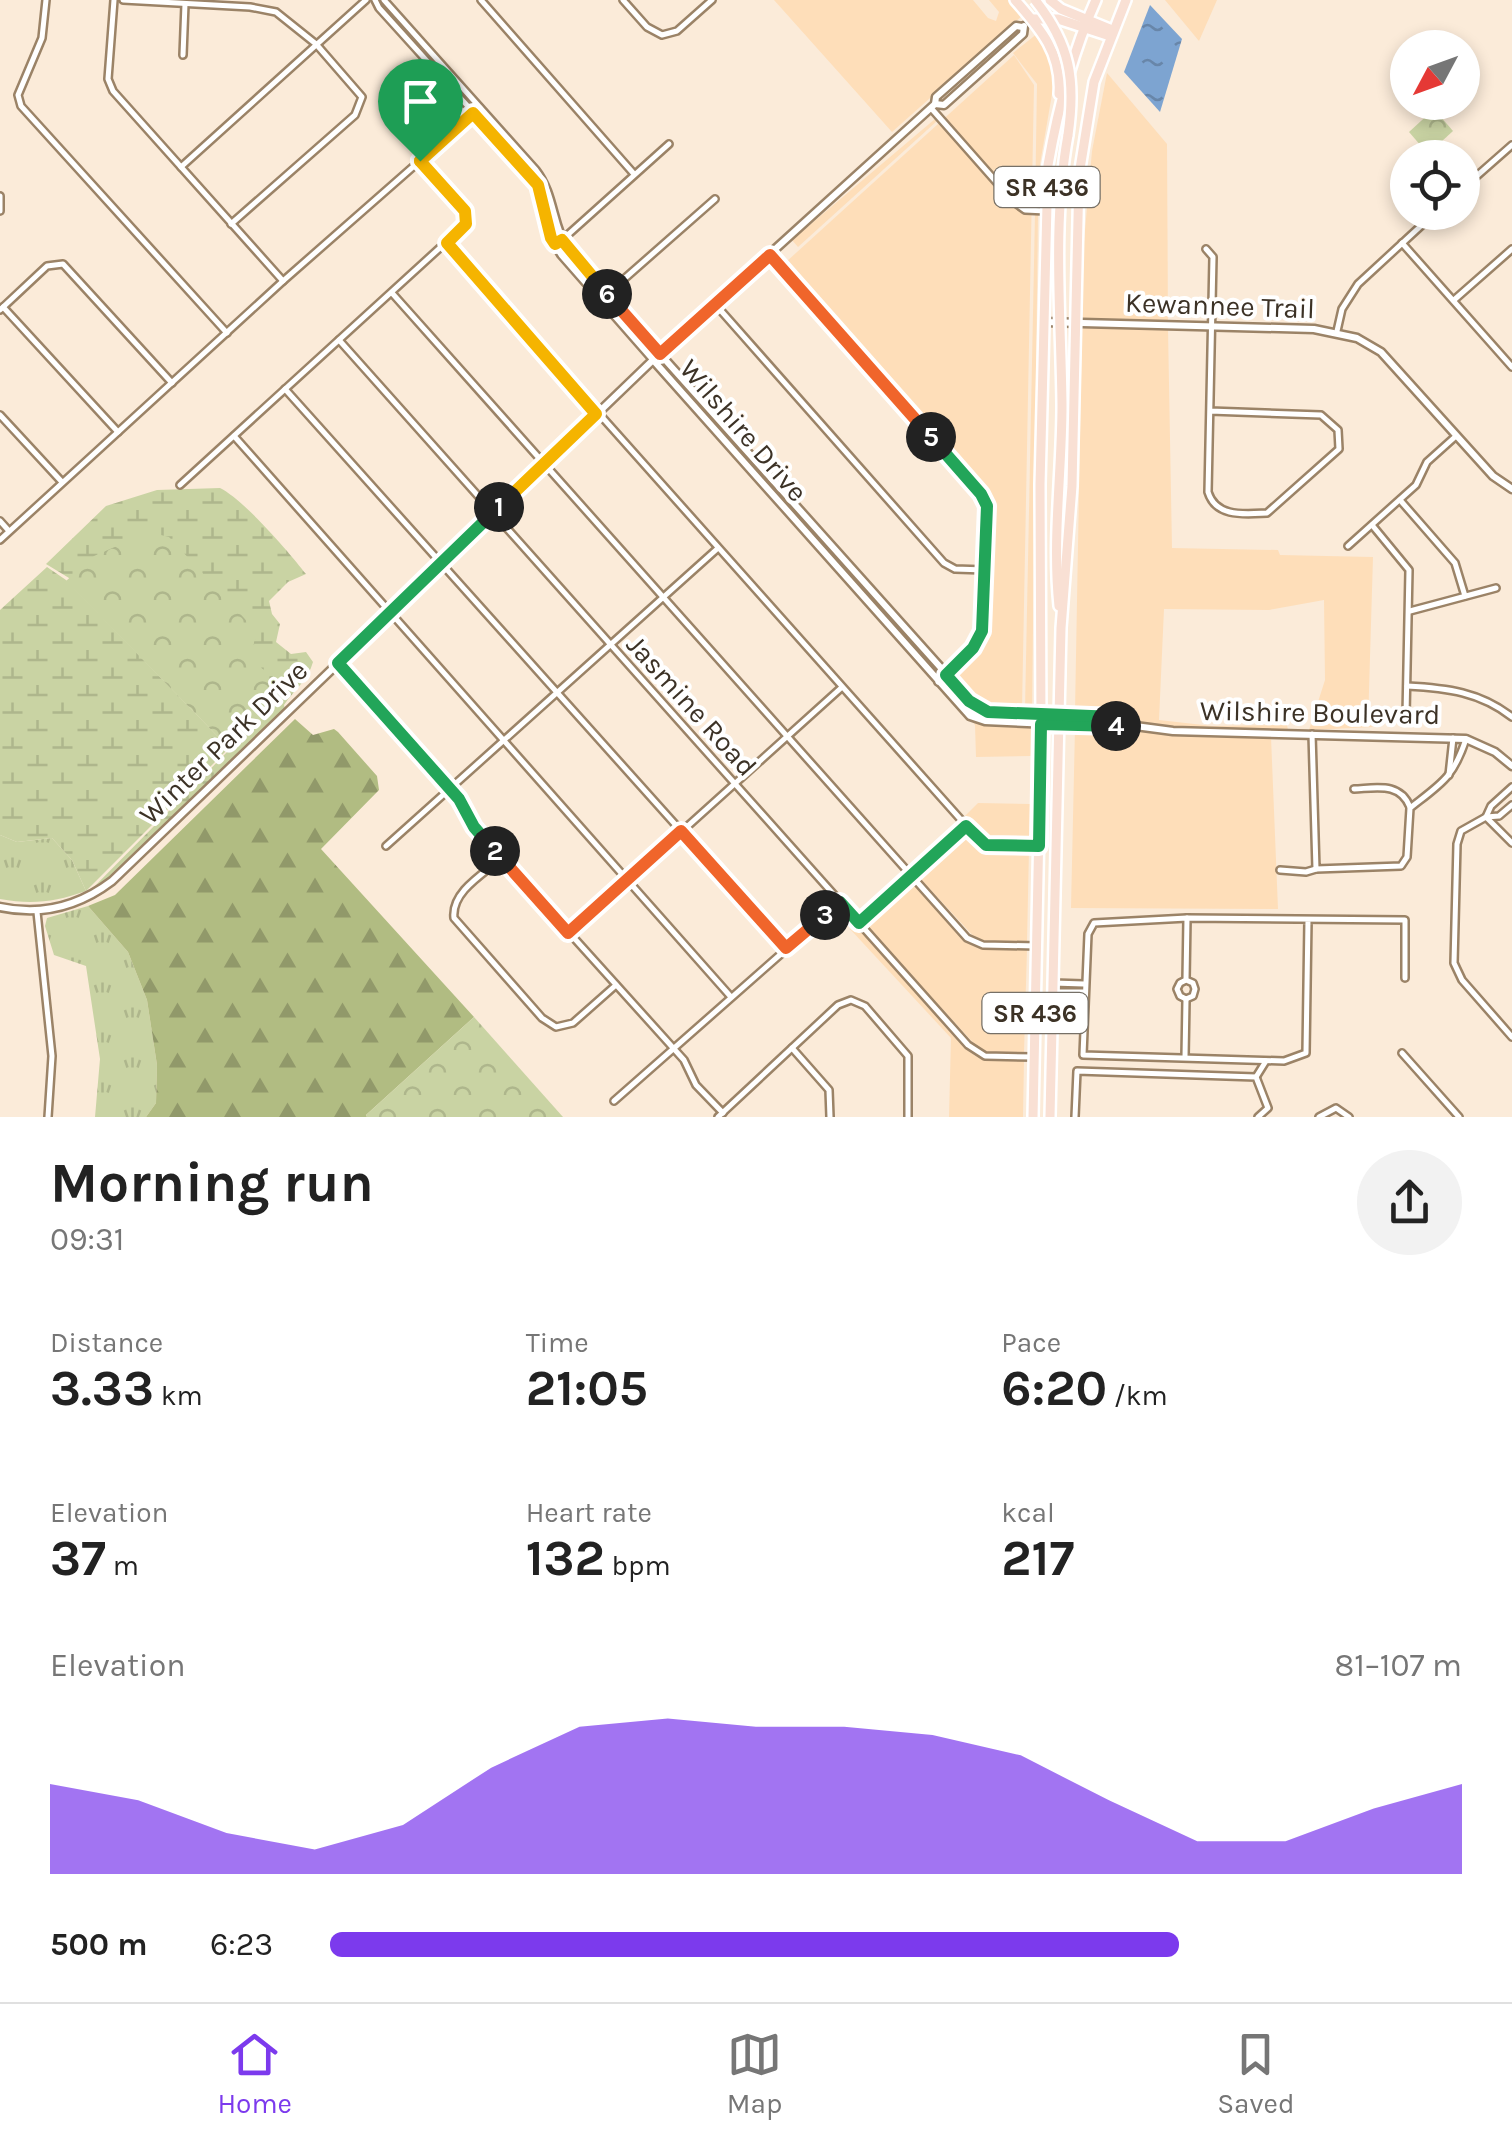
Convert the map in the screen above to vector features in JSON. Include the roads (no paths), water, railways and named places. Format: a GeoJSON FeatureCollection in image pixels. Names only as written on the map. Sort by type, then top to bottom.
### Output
{"type":"FeatureCollection","features":[{"type":"Feature","properties":{"kind":"main road"},"geometry":{"type":"LineString","coordinates":[[1015,0],[1032,18],[1056,57],[1060,75],[1057,116]]}},
{"type":"Feature","properties":{"kind":"main road"},"geometry":{"type":"LineString","coordinates":[[1034,0],[1052,22],[1067,53],[1072,106],[1060,220],[1061,471],[1056,567],[1061,628]]}},
{"type":"Feature","properties":{"kind":"main road","name":"SR 436"},"geometry":{"type":"LineString","coordinates":[[1033,1117],[1048,165],[1057,116],[1085,23],[1096,0]]}},
{"type":"Feature","properties":{"kind":"main road","name":"SR 436"},"geometry":{"type":"LineString","coordinates":[[1050,1117],[1061,628],[1072,490],[1079,176],[1093,86],[1126,0]]}},
{"type":"Feature","properties":{"kind":"main road"},"geometry":{"type":"LineString","coordinates":[[1052,1],[1085,23]]}},
{"type":"Feature","properties":{"kind":"main road"},"geometry":{"type":"LineString","coordinates":[[1032,18],[1085,23],[1111,33]]}},
{"type":"Feature","properties":{"kind":"main road"},"geometry":{"type":"LineString","coordinates":[[1038,908],[1043,933],[1054,941]]}},
{"type":"Feature","properties":{"kind":"main road"},"geometry":{"type":"LineString","coordinates":[[1037,946],[1046,960],[1053,987]]}},
{"type":"Feature","properties":{"kind":"street"},"geometry":{"type":"LineString","coordinates":[[46,0],[42,38],[18,94],[21,106],[226,333]]}},
{"type":"Feature","properties":{"kind":"street"},"geometry":{"type":"LineString","coordinates":[[114,0],[110,86],[283,281]]}},
{"type":"Feature","properties":{"kind":"street"},"geometry":{"type":"LineString","coordinates":[[123,0],[276,12],[316,44],[362,97],[360,109],[231,224]]}},
{"type":"Feature","properties":{"kind":"street"},"geometry":{"type":"LineString","coordinates":[[181,168],[366,0]]}},
{"type":"Feature","properties":{"kind":"street","name":"Wilshire Drive"},"geometry":{"type":"LineString","coordinates":[[376,0],[379,8],[538,185],[546,207],[546,224],[558,242],[710,427],[938,682],[970,716],[986,721]]}},
{"type":"Feature","properties":{"kind":"street","name":"Wilshire Drive"},"geometry":{"type":"LineString","coordinates":[[384,0],[544,181],[558,242]]}},
{"type":"Feature","properties":{"kind":"street"},"geometry":{"type":"LineString","coordinates":[[480,0],[634,174]]}},
{"type":"Feature","properties":{"kind":"street"},"geometry":{"type":"LineString","coordinates":[[623,0],[647,28],[662,36],[678,30],[712,0]]}},
{"type":"Feature","properties":{"kind":"street","name":"Winter Park Drive"},"geometry":{"type":"LineString","coordinates":[[0,908],[37,912],[86,898],[112,880],[656,357],[933,106],[944,104],[984,70],[1023,34],[1022,27],[1052,1]]}},
{"type":"Feature","properties":{"kind":"street"},"geometry":{"type":"LineString","coordinates":[[183,55],[185,4]]}},
{"type":"Feature","properties":{"kind":"street"},"geometry":{"type":"LineString","coordinates":[[933,106],[1014,202],[1024,210],[1046,211]]}},
{"type":"Feature","properties":{"kind":"street"},"geometry":{"type":"LineString","coordinates":[[0,540],[283,281],[480,108]]}},
{"type":"Feature","properties":{"kind":"street"},"geometry":{"type":"LineString","coordinates":[[558,242],[669,144]]}},
{"type":"Feature","properties":{"kind":"street"},"geometry":{"type":"LineString","coordinates":[[1480,173],[1512,145]]}},
{"type":"Feature","properties":{"kind":"street"},"geometry":{"type":"LineString","coordinates":[[180,485],[466,224],[465,211],[420,161]]}},
{"type":"Feature","properties":{"kind":"street"},"geometry":{"type":"LineString","coordinates":[[0,196],[1,209]]}},
{"type":"Feature","properties":{"kind":"street"},"geometry":{"type":"LineString","coordinates":[[604,297],[715,199]]}},
{"type":"Feature","properties":{"kind":"street"},"geometry":{"type":"LineString","coordinates":[[1337,332],[1349,294],[1416,230]]}},
{"type":"Feature","properties":{"kind":"street"},"geometry":{"type":"LineString","coordinates":[[447,243],[966,826],[986,845],[1039,846]]}},
{"type":"Feature","properties":{"kind":"street"},"geometry":{"type":"LineString","coordinates":[[1402,243],[1512,367]]}},
{"type":"Feature","properties":{"kind":"street"},"geometry":{"type":"LineString","coordinates":[[1454,301],[1512,249]]}},
{"type":"Feature","properties":{"kind":"street"},"geometry":{"type":"LineString","coordinates":[[1206,250],[1214,257],[1212,327],[1208,492],[1211,502],[1222,511],[1262,513],[1273,509],[1334,455],[1341,442],[1338,430],[1326,418],[1311,412],[1210,411]]}},
{"type":"Feature","properties":{"kind":"street"},"geometry":{"type":"LineString","coordinates":[[770,255],[986,500],[982,631],[973,648],[938,682]]}},
{"type":"Feature","properties":{"kind":"street"},"geometry":{"type":"LineString","coordinates":[[118,432],[2,308],[47,266],[57,262],[67,266],[172,383]]}},
{"type":"Feature","properties":{"kind":"street"},"geometry":{"type":"LineString","coordinates":[[392,292],[975,943],[1037,946]]}},
{"type":"Feature","properties":{"kind":"street"},"geometry":{"type":"LineString","coordinates":[[715,304],[944,562],[956,569],[985,570]]}},
{"type":"Feature","properties":{"kind":"street","name":"Kewannee Trail"},"geometry":{"type":"LineString","coordinates":[[1044,322],[1337,332],[1381,352],[1493,476],[1512,488]]}},
{"type":"Feature","properties":{"kind":"street","name":"Jasmine Road"},"geometry":{"type":"LineString","coordinates":[[338,340],[976,1052],[985,1056],[1034,1056]]}},
{"type":"Feature","properties":{"kind":"street","name":"Wilshire Drive"},"geometry":{"type":"LineString","coordinates":[[656,357],[718,420],[969,701],[988,712]]}},
{"type":"Feature","properties":{"kind":"street"},"geometry":{"type":"LineString","coordinates":[[286,389],[786,948]]}},
{"type":"Feature","properties":{"kind":"street"},"geometry":{"type":"LineString","coordinates":[[0,415],[62,482]]}},
{"type":"Feature","properties":{"kind":"street"},"geometry":{"type":"LineString","coordinates":[[710,427],[718,420]]}},
{"type":"Feature","properties":{"kind":"street"},"geometry":{"type":"LineString","coordinates":[[234,436],[732,997]]}},
{"type":"Feature","properties":{"kind":"street"},"geometry":{"type":"LineString","coordinates":[[1348,546],[1420,480],[1432,456],[1456,436]]}},
{"type":"Feature","properties":{"kind":"street"},"geometry":{"type":"LineString","coordinates":[[1400,500],[1455,563],[1465,596]]}},
{"type":"Feature","properties":{"kind":"street"},"geometry":{"type":"LineString","coordinates":[[0,521],[10,532]]}},
{"type":"Feature","properties":{"kind":"street"},"geometry":{"type":"LineString","coordinates":[[801,528],[808,521]]}},
{"type":"Feature","properties":{"kind":"street"},"geometry":{"type":"LineString","coordinates":[[1372,525],[1407,565],[1410,611],[1406,716]]}},
{"type":"Feature","properties":{"kind":"street"},"geometry":{"type":"LineString","coordinates":[[386,846],[717,550]]}},
{"type":"Feature","properties":{"kind":"street"},"geometry":{"type":"LineString","coordinates":[[1410,611],[1496,588]]}},
{"type":"Feature","properties":{"kind":"street"},"geometry":{"type":"LineString","coordinates":[[338,663],[450,788],[474,827],[674,1048],[720,1115],[838,1005],[851,1000],[859,1002],[908,1056],[908,1117]]}},
{"type":"Feature","properties":{"kind":"street"},"geometry":{"type":"LineString","coordinates":[[1407,686],[1464,692],[1512,717]]}},
{"type":"Feature","properties":{"kind":"street"},"geometry":{"type":"LineString","coordinates":[[568,933],[841,688]]}},
{"type":"Feature","properties":{"kind":"street"},"geometry":{"type":"LineString","coordinates":[[1041,719],[988,712],[986,721],[1059,719]]}},
{"type":"Feature","properties":{"kind":"street","name":"Wilshire Boulevard"},"geometry":{"type":"LineString","coordinates":[[1059,719],[1116,717],[1120,724],[1173,731],[1466,739],[1495,752],[1512,766]]}},
{"type":"Feature","properties":{"kind":"street"},"geometry":{"type":"LineString","coordinates":[[1312,734],[1316,868]]}},
{"type":"Feature","properties":{"kind":"street"},"geometry":{"type":"LineString","coordinates":[[1448,778],[1453,738]]}},
{"type":"Feature","properties":{"kind":"street"},"geometry":{"type":"LineString","coordinates":[[1410,808],[1448,778],[1466,739]]}},
{"type":"Feature","properties":{"kind":"street"},"geometry":{"type":"LineString","coordinates":[[1486,817],[1491,806],[1512,787]]}},
{"type":"Feature","properties":{"kind":"street"},"geometry":{"type":"LineString","coordinates":[[1280,870],[1401,866],[1407,856],[1410,808],[1405,795],[1393,788],[1354,789]]}},
{"type":"Feature","properties":{"kind":"street"},"geometry":{"type":"LineString","coordinates":[[1512,805],[1499,816],[1486,817],[1468,826],[1458,838],[1454,963],[1462,980],[1512,1037]]}},
{"type":"Feature","properties":{"kind":"street"},"geometry":{"type":"LineString","coordinates":[[1486,817],[1512,843]]}},
{"type":"Feature","properties":{"kind":"street"},"geometry":{"type":"LineString","coordinates":[[859,923],[966,826]]}},
{"type":"Feature","properties":{"kind":"street"},"geometry":{"type":"LineString","coordinates":[[502,858],[458,896],[452,911],[542,1018],[556,1027],[572,1023],[616,986]]}},
{"type":"Feature","properties":{"kind":"street"},"geometry":{"type":"LineString","coordinates":[[614,1101],[840,902]]}},
{"type":"Feature","properties":{"kind":"street"},"geometry":{"type":"LineString","coordinates":[[37,912],[52,1056],[48,1117]]}},
{"type":"Feature","properties":{"kind":"street"},"geometry":{"type":"LineString","coordinates":[[1186,980],[1187,918]]}},
{"type":"Feature","properties":{"kind":"street"},"geometry":{"type":"LineString","coordinates":[[1075,1117],[1083,1055],[1088,934],[1094,923],[1187,918],[1405,920],[1405,978]]}},
{"type":"Feature","properties":{"kind":"street"},"geometry":{"type":"LineString","coordinates":[[1083,1055],[1284,1061],[1306,1053],[1308,920]]}},
{"type":"Feature","properties":{"kind":"street"},"geometry":{"type":"LineString","coordinates":[[1186,980],[1196,990],[1186,999],[1177,989],[1186,980]]}},
{"type":"Feature","properties":{"kind":"street"},"geometry":{"type":"LineString","coordinates":[[1053,987],[1084,984]]}},
{"type":"Feature","properties":{"kind":"street"},"geometry":{"type":"LineString","coordinates":[[1053,987],[1084,992]]}},
{"type":"Feature","properties":{"kind":"street"},"geometry":{"type":"LineString","coordinates":[[1185,1057],[1186,999]]}},
{"type":"Feature","properties":{"kind":"street"},"geometry":{"type":"LineString","coordinates":[[792,1048],[829,1090],[830,1117]]}},
{"type":"Feature","properties":{"kind":"street"},"geometry":{"type":"LineString","coordinates":[[1402,1052],[1459,1117]]}},
{"type":"Feature","properties":{"kind":"street"},"geometry":{"type":"LineString","coordinates":[[1256,1077],[1266,1061]]}},
{"type":"Feature","properties":{"kind":"street"},"geometry":{"type":"LineString","coordinates":[[1078,1071],[1256,1077]]}},
{"type":"Feature","properties":{"kind":"street"},"geometry":{"type":"LineString","coordinates":[[1256,1077],[1268,1108],[1258,1117]]}},
{"type":"Feature","properties":{"kind":"street"},"geometry":{"type":"LineString","coordinates":[[1319,1117],[1336,1108],[1349,1117]]}},
{"type":"Feature","properties":{"kind":"water"},"geometry":{"type":"Polygon","coordinates":[[[1150,5],[1182,39],[1160,112],[1124,72],[1150,5]]]}}]}
